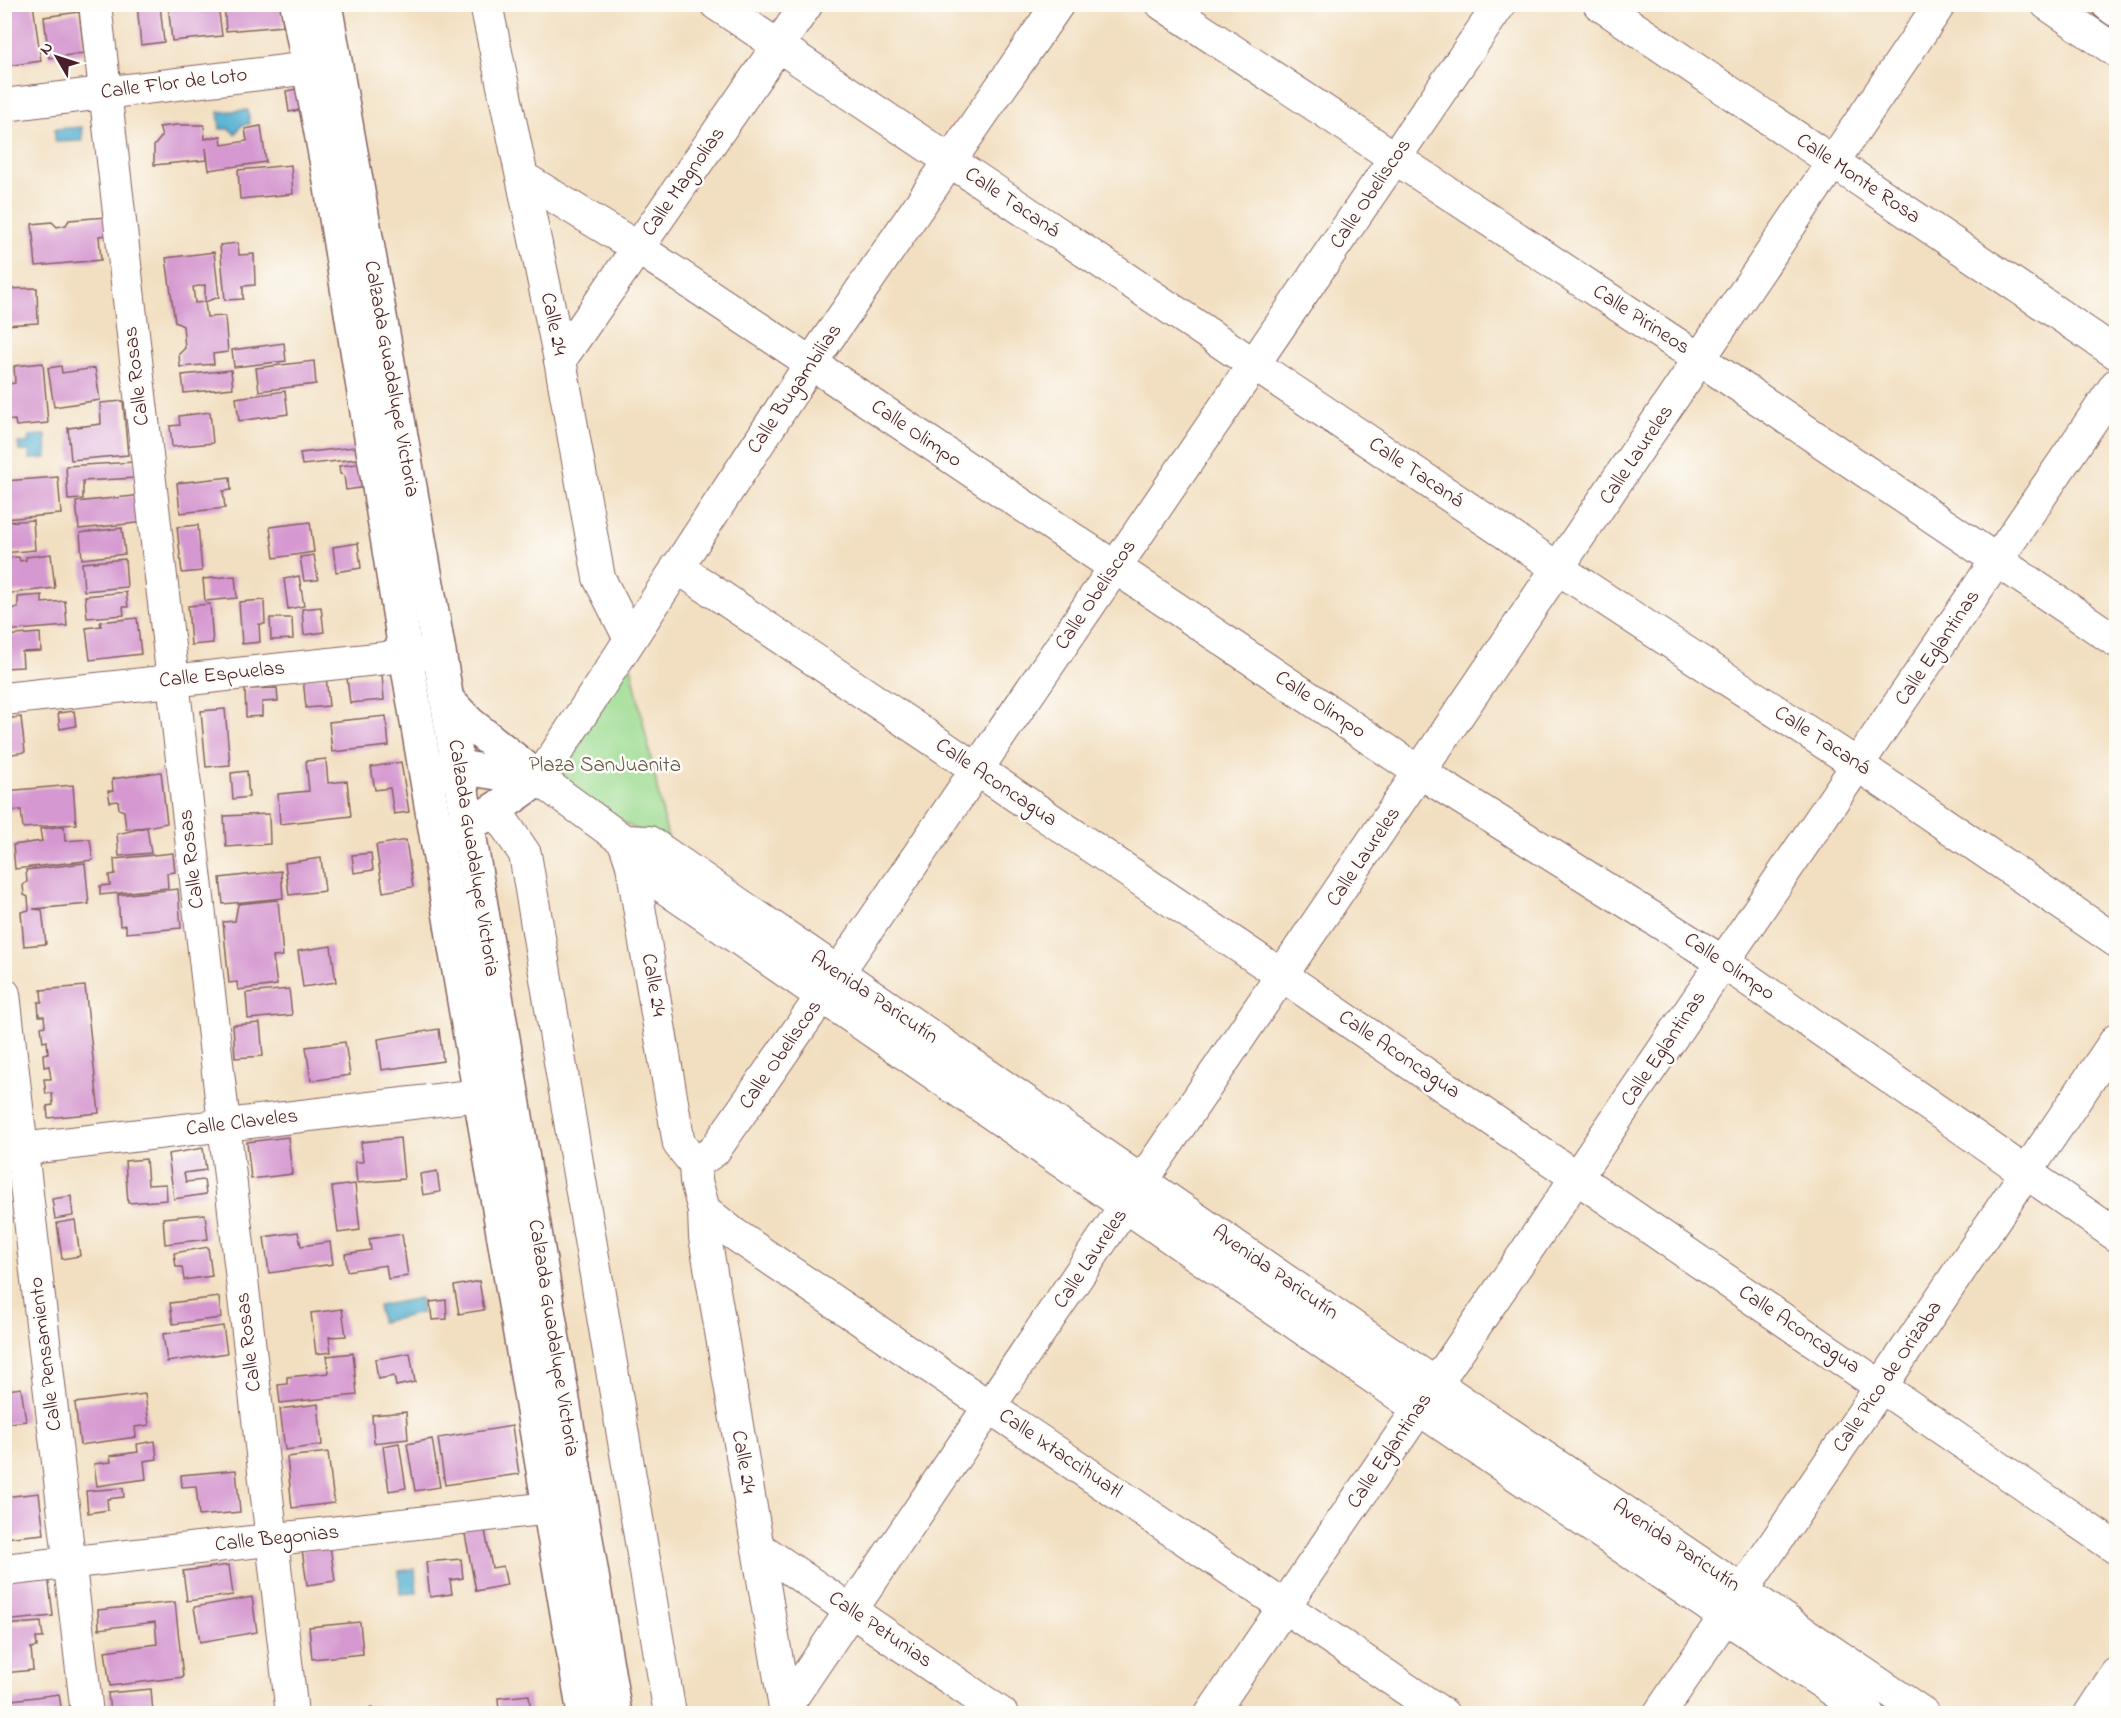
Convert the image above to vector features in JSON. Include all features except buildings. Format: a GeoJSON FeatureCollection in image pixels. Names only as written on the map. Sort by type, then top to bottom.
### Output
{"type":"FeatureCollection","features":[{"type":"Feature","properties":{"kind":"main road","name":"Calzada Guadalupe Victoria"},"geometry":{"type":"LineString","coordinates":[[297,4],[364,387],[406,656],[584,1713]]}},
{"type":"Feature","properties":{"kind":"main road","name":"Calzada Guadalupe Victoria"},"geometry":{"type":"LineString","coordinates":[[325,4],[439,652],[615,1713]]}},
{"type":"Feature","properties":{"kind":"main road"},"geometry":{"type":"LineString","coordinates":[[2108,4],[2116,10]]}},
{"type":"Feature","properties":{"kind":"main road"},"geometry":{"type":"LineString","coordinates":[[447,700],[470,723],[539,779]]}},
{"type":"Feature","properties":{"kind":"main road"},"geometry":{"type":"LineString","coordinates":[[426,774],[458,767],[539,779]]}},
{"type":"Feature","properties":{"kind":"main road"},"geometry":{"type":"LineString","coordinates":[[437,834],[471,842],[504,824],[539,779]]}},
{"type":"Feature","properties":{"kind":"main road"},"geometry":{"type":"LineString","coordinates":[[471,842],[539,779]]}},
{"type":"Feature","properties":{"kind":"street","name":"Calle Rosas"},"geometry":{"type":"LineString","coordinates":[[95,4],[292,1713]]}},
{"type":"Feature","properties":{"kind":"street","name":"Calle 24"},"geometry":{"type":"LineString","coordinates":[[486,4],[560,360],[599,578],[630,639]]}},
{"type":"Feature","properties":{"kind":"street","name":"Calle Tacaná"},"geometry":{"type":"LineString","coordinates":[[717,4],[1858,765],[2116,941]]}},
{"type":"Feature","properties":{"kind":"street","name":"Calle Magnolias"},"geometry":{"type":"LineString","coordinates":[[560,360],[807,4]]}},
{"type":"Feature","properties":{"kind":"street","name":"Calle Bugambilias"},"geometry":{"type":"LineString","coordinates":[[539,779],[811,363],[1058,4]]}},
{"type":"Feature","properties":{"kind":"street","name":"Calle Pirineos"},"geometry":{"type":"LineString","coordinates":[[1162,4],[1701,360],[2116,641]]}},
{"type":"Feature","properties":{"kind":"street","name":"Calle Obeliscos"},"geometry":{"type":"LineString","coordinates":[[698,1185],[714,1151],[1500,4]]}},
{"type":"Feature","properties":{"kind":"street","name":"Calle Monte Rosa"},"geometry":{"type":"LineString","coordinates":[[1599,4],[2116,353]]}},
{"type":"Feature","properties":{"kind":"street","name":"Calle Laureles"},"geometry":{"type":"LineString","coordinates":[[786,1711],[851,1610],[1560,568],[1940,4]]}},
{"type":"Feature","properties":{"kind":"street"},"geometry":{"type":"LineString","coordinates":[[2047,4],[2116,51]]}},
{"type":"Feature","properties":{"kind":"street","name":"Calle Flor de Loto"},"geometry":{"type":"LineString","coordinates":[[4,105],[309,68]]}},
{"type":"Feature","properties":{"kind":"street","name":"Calle Olimpo"},"geometry":{"type":"LineString","coordinates":[[522,177],[638,248],[1421,772],[1723,962],[2116,1234]]}},
{"type":"Feature","properties":{"kind":"street","name":"Calle Eglantinas"},"geometry":{"type":"LineString","coordinates":[[1211,1713],[2116,385]]}},
{"type":"Feature","properties":{"kind":"street","name":"Calle Aconcagua"},"geometry":{"type":"LineString","coordinates":[[677,567],[1283,976],[2116,1548]]}},
{"type":"Feature","properties":{"kind":"street","name":"Calle Espuelas"},"geometry":{"type":"LineString","coordinates":[[4,699],[439,652]]}},
{"type":"Feature","properties":{"kind":"street","name":"Avenida Paricutín"},"geometry":{"type":"LineString","coordinates":[[539,779],[635,849],[1427,1396],[1725,1616],[1868,1713]]}},
{"type":"Feature","properties":{"kind":"street"},"geometry":{"type":"LineString","coordinates":[[504,824],[525,854],[670,1713]]}},
{"type":"Feature","properties":{"kind":"street","name":"Calle 24"},"geometry":{"type":"LineString","coordinates":[[635,849],[679,1144],[698,1185],[786,1711]]}},
{"type":"Feature","properties":{"kind":"street","name":"Calle Pensamiento"},"geometry":{"type":"LineString","coordinates":[[4,993],[13,1150],[70,1563],[87,1713]]}},
{"type":"Feature","properties":{"kind":"street","name":"Calle Pico de Orizaba"},"geometry":{"type":"LineString","coordinates":[[1659,1713],[2116,1040]]}},
{"type":"Feature","properties":{"kind":"street","name":"Calle Claveles"},"geometry":{"type":"LineString","coordinates":[[13,1150],[480,1095]]}},
{"type":"Feature","properties":{"kind":"street","name":"Calle Ixtaccihuatl"},"geometry":{"type":"LineString","coordinates":[[698,1185],[734,1234],[1443,1713]]}},
{"type":"Feature","properties":{"kind":"street","name":"Avenida Paricutín"},"geometry":{"type":"LineString","coordinates":[[1427,1396],[1742,1591],[1924,1713]]}},
{"type":"Feature","properties":{"kind":"street","name":"Calle Begonias"},"geometry":{"type":"LineString","coordinates":[[4,1570],[550,1508]]}},
{"type":"Feature","properties":{"kind":"street","name":"Calle Petunias"},"geometry":{"type":"LineString","coordinates":[[758,1547],[1002,1713]]}},
{"type":"Feature","properties":{"kind":"street"},"geometry":{"type":"LineString","coordinates":[[2090,1713],[2116,1674]]}},
{"type":"Feature","properties":{"kind":"green space","name":"Plaza SanJuanita"},"geometry":{"type":"Polygon","coordinates":[[[628,652],[670,848],[542,778],[628,652]]]}},
{"type":"Feature","properties":{"kind":"water"},"geometry":{"type":"Polygon","coordinates":[[[248,110],[250,124],[242,125],[235,134],[229,129],[220,129],[218,112],[248,110]]]}},
{"type":"Feature","properties":{"kind":"water"},"geometry":{"type":"Polygon","coordinates":[[[82,127],[83,141],[55,142],[55,129],[82,127]]]}},
{"type":"Feature","properties":{"kind":"water"},"geometry":{"type":"Polygon","coordinates":[[[46,435],[47,458],[30,459],[29,451],[19,451],[18,443],[28,443],[29,436],[46,435]]]}},
{"type":"Feature","properties":{"kind":"water"},"geometry":{"type":"Polygon","coordinates":[[[420,1298],[422,1313],[381,1322],[378,1306],[420,1298]]]}},
{"type":"Feature","properties":{"kind":"water"},"geometry":{"type":"Polygon","coordinates":[[[415,1569],[417,1593],[400,1594],[399,1571],[415,1569]]]}}]}
